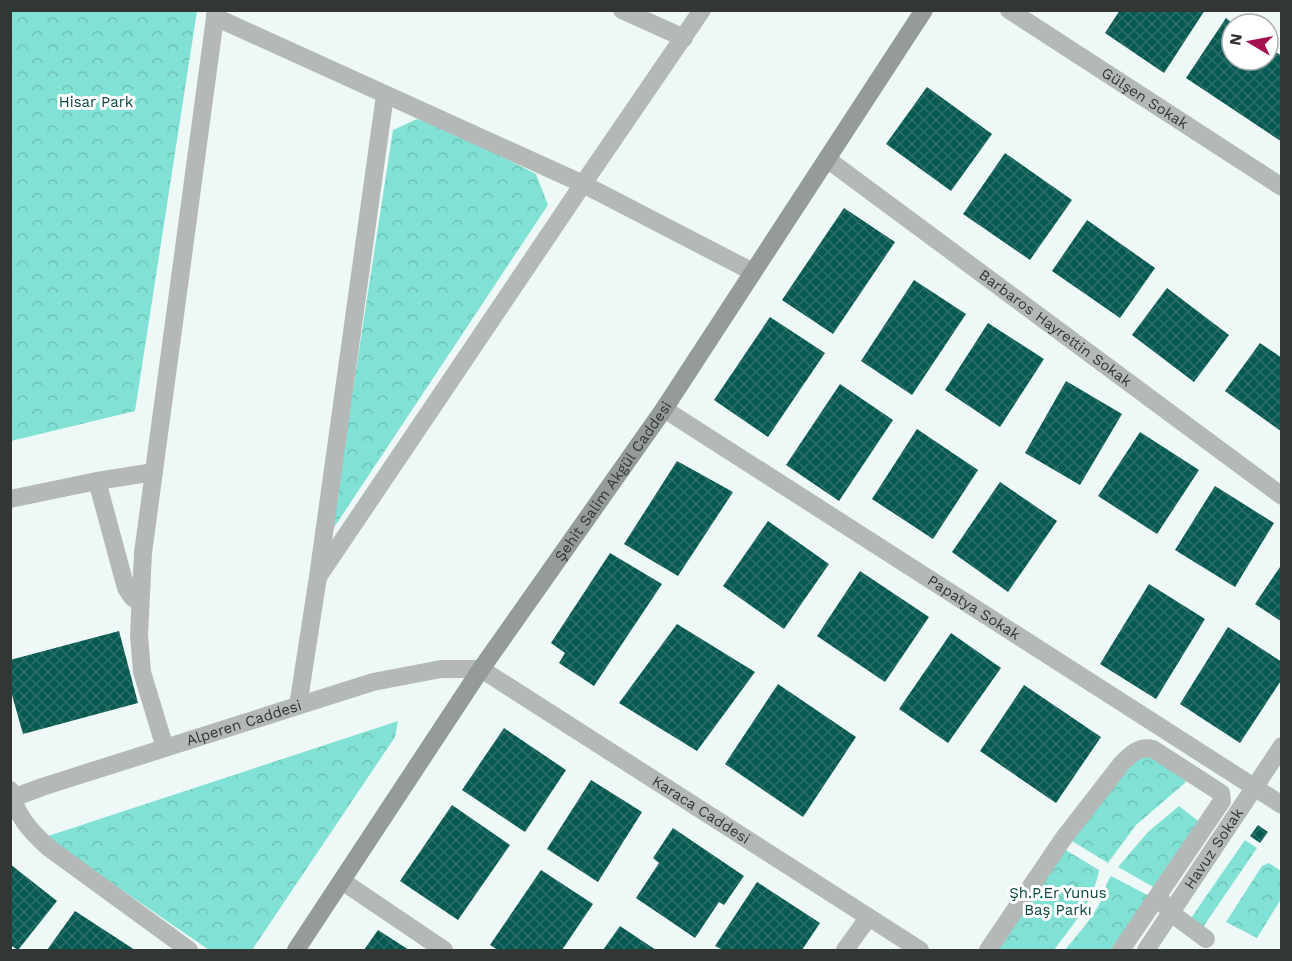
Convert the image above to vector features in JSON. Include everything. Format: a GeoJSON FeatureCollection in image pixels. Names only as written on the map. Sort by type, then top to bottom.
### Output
{"type":"FeatureCollection","features":[{"type":"Feature","properties":{"kind":"main road","name":"Şehit Salim Akgül Caddesi"},"geometry":{"type":"LineString","coordinates":[[296,951],[481,669],[664,410],[924,10]]}},
{"type":"Feature","properties":{"kind":"street"},"geometry":{"type":"LineString","coordinates":[[622,10],[684,38]]}},
{"type":"Feature","properties":{"kind":"street"},"geometry":{"type":"LineString","coordinates":[[318,577],[702,10]]}},
{"type":"Feature","properties":{"kind":"street","name":"Gülşen Sokak"},"geometry":{"type":"LineString","coordinates":[[1009,10],[1281,187]]}},
{"type":"Feature","properties":{"kind":"street"},"geometry":{"type":"LineString","coordinates":[[165,748],[142,672],[139,635],[143,553],[216,14],[385,95],[583,184],[753,272]]}},
{"type":"Feature","properties":{"kind":"street"},"geometry":{"type":"LineString","coordinates":[[298,706],[385,95]]}},
{"type":"Feature","properties":{"kind":"street","name":"Barbaros Hayrettin Sokak"},"geometry":{"type":"LineString","coordinates":[[827,159],[1281,496]]}},
{"type":"Feature","properties":{"kind":"street","name":"Papatya Sokak"},"geometry":{"type":"LineString","coordinates":[[664,410],[1281,805]]}},
{"type":"Feature","properties":{"kind":"street"},"geometry":{"type":"LineString","coordinates":[[10,499],[154,472]]}},
{"type":"Feature","properties":{"kind":"street"},"geometry":{"type":"LineString","coordinates":[[97,481],[126,588],[140,603]]}},
{"type":"Feature","properties":{"kind":"street","name":"Alperen Caddesi"},"geometry":{"type":"LineString","coordinates":[[11,796],[373,682],[441,669],[481,669]]}},
{"type":"Feature","properties":{"kind":"street","name":"Karaca Caddesi"},"geometry":{"type":"LineString","coordinates":[[481,669],[920,951]]}},
{"type":"Feature","properties":{"kind":"street","name":"Havuz Sokak"},"geometry":{"type":"LineString","coordinates":[[1146,951],[1281,746]]}},
{"type":"Feature","properties":{"kind":"street"},"geometry":{"type":"LineString","coordinates":[[988,951],[1062,839],[1122,763],[1132,753],[1143,748],[1153,749],[1221,793],[1222,801],[1121,951]]}},
{"type":"Feature","properties":{"kind":"street"},"geometry":{"type":"LineString","coordinates":[[11,796],[31,832],[49,848],[189,951]]}},
{"type":"Feature","properties":{"kind":"street"},"geometry":{"type":"LineString","coordinates":[[342,881],[444,951]]}},
{"type":"Feature","properties":{"kind":"street"},"geometry":{"type":"LineString","coordinates":[[1158,896],[1171,913],[1206,939]]}},
{"type":"Feature","properties":{"kind":"street"},"geometry":{"type":"LineString","coordinates":[[845,951],[868,918]]}},
{"type":"Feature","properties":{"kind":"green space","name":"Hisar Park"},"geometry":{"type":"Polygon","coordinates":[[[10,11],[197,11],[135,411],[11,441],[10,11]]]}},
{"type":"Feature","properties":{"kind":"green space"},"geometry":{"type":"Polygon","coordinates":[[[417,119],[458,134],[536,174],[548,205],[331,532],[393,130],[417,119]]]}},
{"type":"Feature","properties":{"kind":"green space"},"geometry":{"type":"Polygon","coordinates":[[[398,721],[395,737],[252,950],[209,950],[45,837],[398,721]]]}},
{"type":"Feature","properties":{"kind":"green space"},"geometry":{"type":"Polygon","coordinates":[[[1148,752],[1186,779],[1185,783],[1136,825],[1108,863],[1067,838],[1124,766],[1148,752]]]}},
{"type":"Feature","properties":{"kind":"green space"},"geometry":{"type":"Polygon","coordinates":[[[1179,806],[1202,824],[1157,889],[1118,867],[1148,832],[1179,806]]]}},
{"type":"Feature","properties":{"kind":"green space"},"geometry":{"type":"Polygon","coordinates":[[[1245,840],[1257,848],[1201,930],[1189,921],[1245,840]]]}},
{"type":"Feature","properties":{"kind":"green space","name":"Şh.P.Er Yunus Baş Parkı"},"geometry":{"type":"Polygon","coordinates":[[[1064,849],[1099,870],[1087,903],[1075,922],[1054,950],[994,950],[1064,849]]]}},
{"type":"Feature","properties":{"kind":"green space"},"geometry":{"type":"Polygon","coordinates":[[[1269,863],[1281,871],[1281,899],[1257,938],[1226,922],[1262,866],[1269,863]]]}},
{"type":"Feature","properties":{"kind":"green space"},"geometry":{"type":"Polygon","coordinates":[[[1111,876],[1151,897],[1115,950],[1065,950],[1102,900],[1111,876]]]}},
{"type":"Feature","properties":{"kind":"building"},"geometry":{"type":"Polygon","coordinates":[[[1120,10],[1205,10],[1164,73],[1105,33],[1120,10]]]}},
{"type":"Feature","properties":{"kind":"building"},"geometry":{"type":"Polygon","coordinates":[[[1220,27],[1220,72],[1280,72],[1280,55],[1282,56],[1282,142],[1186,78],[1220,27]]]}},
{"type":"Feature","properties":{"kind":"building"},"geometry":{"type":"Polygon","coordinates":[[[927,87],[992,134],[951,191],[886,144],[927,87]]]}},
{"type":"Feature","properties":{"kind":"building"},"geometry":{"type":"Polygon","coordinates":[[[1005,153],[1072,200],[1030,260],[963,214],[1005,153]]]}},
{"type":"Feature","properties":{"kind":"building"},"geometry":{"type":"Polygon","coordinates":[[[844,208],[895,242],[833,334],[782,300],[844,208]]]}},
{"type":"Feature","properties":{"kind":"building"},"geometry":{"type":"Polygon","coordinates":[[[1087,220],[1155,268],[1120,318],[1052,271],[1087,220]]]}},
{"type":"Feature","properties":{"kind":"building"},"geometry":{"type":"Polygon","coordinates":[[[914,280],[966,314],[912,395],[861,361],[914,280]]]}},
{"type":"Feature","properties":{"kind":"building"},"geometry":{"type":"Polygon","coordinates":[[[1167,288],[1229,335],[1194,382],[1132,335],[1167,288]]]}},
{"type":"Feature","properties":{"kind":"building"},"geometry":{"type":"Polygon","coordinates":[[[770,317],[825,353],[768,437],[714,400],[770,317]]]}},
{"type":"Feature","properties":{"kind":"building"},"geometry":{"type":"Polygon","coordinates":[[[988,323],[1044,359],[1000,427],[945,390],[988,323]]]}},
{"type":"Feature","properties":{"kind":"building"},"geometry":{"type":"Polygon","coordinates":[[[1260,343],[1282,358],[1282,432],[1225,391],[1260,343]]]}},
{"type":"Feature","properties":{"kind":"building"},"geometry":{"type":"Polygon","coordinates":[[[1066,381],[1122,414],[1080,485],[1025,453],[1066,381]]]}},
{"type":"Feature","properties":{"kind":"building"},"geometry":{"type":"Polygon","coordinates":[[[840,384],[893,420],[839,501],[786,465],[840,384]]]}},
{"type":"Feature","properties":{"kind":"building"},"geometry":{"type":"Polygon","coordinates":[[[917,429],[978,470],[933,539],[872,499],[917,429]]]}},
{"type":"Feature","properties":{"kind":"building"},"geometry":{"type":"Polygon","coordinates":[[[1140,432],[1199,470],[1157,534],[1098,496],[1140,432]]]}},
{"type":"Feature","properties":{"kind":"building"},"geometry":{"type":"Polygon","coordinates":[[[677,461],[733,492],[678,576],[624,544],[677,461]]]}},
{"type":"Feature","properties":{"kind":"building"},"geometry":{"type":"Polygon","coordinates":[[[1000,482],[1057,521],[1008,592],[952,552],[1000,482]]]}},
{"type":"Feature","properties":{"kind":"building"},"geometry":{"type":"Polygon","coordinates":[[[1215,486],[1274,523],[1235,587],[1175,550],[1215,486]]]}},
{"type":"Feature","properties":{"kind":"building"},"geometry":{"type":"Polygon","coordinates":[[[768,521],[829,564],[784,629],[723,586],[768,521]]]}},
{"type":"Feature","properties":{"kind":"building"},"geometry":{"type":"Polygon","coordinates":[[[610,553],[662,584],[594,686],[559,663],[565,653],[551,643],[610,553]]]}},
{"type":"Feature","properties":{"kind":"building"},"geometry":{"type":"Polygon","coordinates":[[[1282,564],[1282,622],[1255,604],[1282,564]]]}},
{"type":"Feature","properties":{"kind":"building"},"geometry":{"type":"Polygon","coordinates":[[[860,571],[929,617],[885,682],[817,636],[860,571]]]}},
{"type":"Feature","properties":{"kind":"building"},"geometry":{"type":"Polygon","coordinates":[[[1149,584],[1205,619],[1156,699],[1100,664],[1149,584]]]}},
{"type":"Feature","properties":{"kind":"building"},"geometry":{"type":"Polygon","coordinates":[[[677,624],[755,672],[697,751],[619,703],[677,624]]]}},
{"type":"Feature","properties":{"kind":"building"},"geometry":{"type":"Polygon","coordinates":[[[1228,627],[1282,662],[1282,679],[1240,743],[1180,704],[1228,627]]]}},
{"type":"Feature","properties":{"kind":"building"},"geometry":{"type":"Polygon","coordinates":[[[119,631],[138,703],[23,734],[10,688],[10,660],[119,631]]]}},
{"type":"Feature","properties":{"kind":"building"},"geometry":{"type":"Polygon","coordinates":[[[951,633],[1001,668],[948,743],[899,709],[951,633]]]}},
{"type":"Feature","properties":{"kind":"building"},"geometry":{"type":"Polygon","coordinates":[[[778,684],[856,737],[803,817],[725,764],[778,684]]]}},
{"type":"Feature","properties":{"kind":"building"},"geometry":{"type":"Polygon","coordinates":[[[1024,685],[1101,737],[1056,803],[980,751],[1024,685]]]}},
{"type":"Feature","properties":{"kind":"building"},"geometry":{"type":"Polygon","coordinates":[[[504,728],[566,770],[525,832],[462,790],[504,728]]]}},
{"type":"Feature","properties":{"kind":"building"},"geometry":{"type":"Polygon","coordinates":[[[591,780],[642,812],[598,882],[547,849],[591,780]]]}},
{"type":"Feature","properties":{"kind":"building"},"geometry":{"type":"Polygon","coordinates":[[[452,805],[510,845],[458,920],[400,881],[452,805]]]}},
{"type":"Feature","properties":{"kind":"building"},"geometry":{"type":"Polygon","coordinates":[[[1258,825],[1268,832],[1260,843],[1250,836],[1258,825]]]}},
{"type":"Feature","properties":{"kind":"building"},"geometry":{"type":"Polygon","coordinates":[[[673,828],[744,876],[724,905],[719,902],[695,938],[636,898],[659,863],[653,858],[673,828]]]}},
{"type":"Feature","properties":{"kind":"building"},"geometry":{"type":"Polygon","coordinates":[[[10,864],[57,901],[18,950],[10,945],[10,864]]]}},
{"type":"Feature","properties":{"kind":"building"},"geometry":{"type":"Polygon","coordinates":[[[541,870],[593,904],[562,950],[498,950],[490,945],[541,870]]]}},
{"type":"Feature","properties":{"kind":"building"},"geometry":{"type":"Polygon","coordinates":[[[757,882],[820,923],[802,950],[723,950],[715,946],[757,882]]]}},
{"type":"Feature","properties":{"kind":"building"},"geometry":{"type":"Polygon","coordinates":[[[75,911],[135,950],[47,950],[75,911]]]}},
{"type":"Feature","properties":{"kind":"building"},"geometry":{"type":"Polygon","coordinates":[[[620,926],[656,950],[603,950],[620,926]]]}},
{"type":"Feature","properties":{"kind":"building"},"geometry":{"type":"Polygon","coordinates":[[[378,930],[409,950],[364,950],[378,930]]]}}]}
